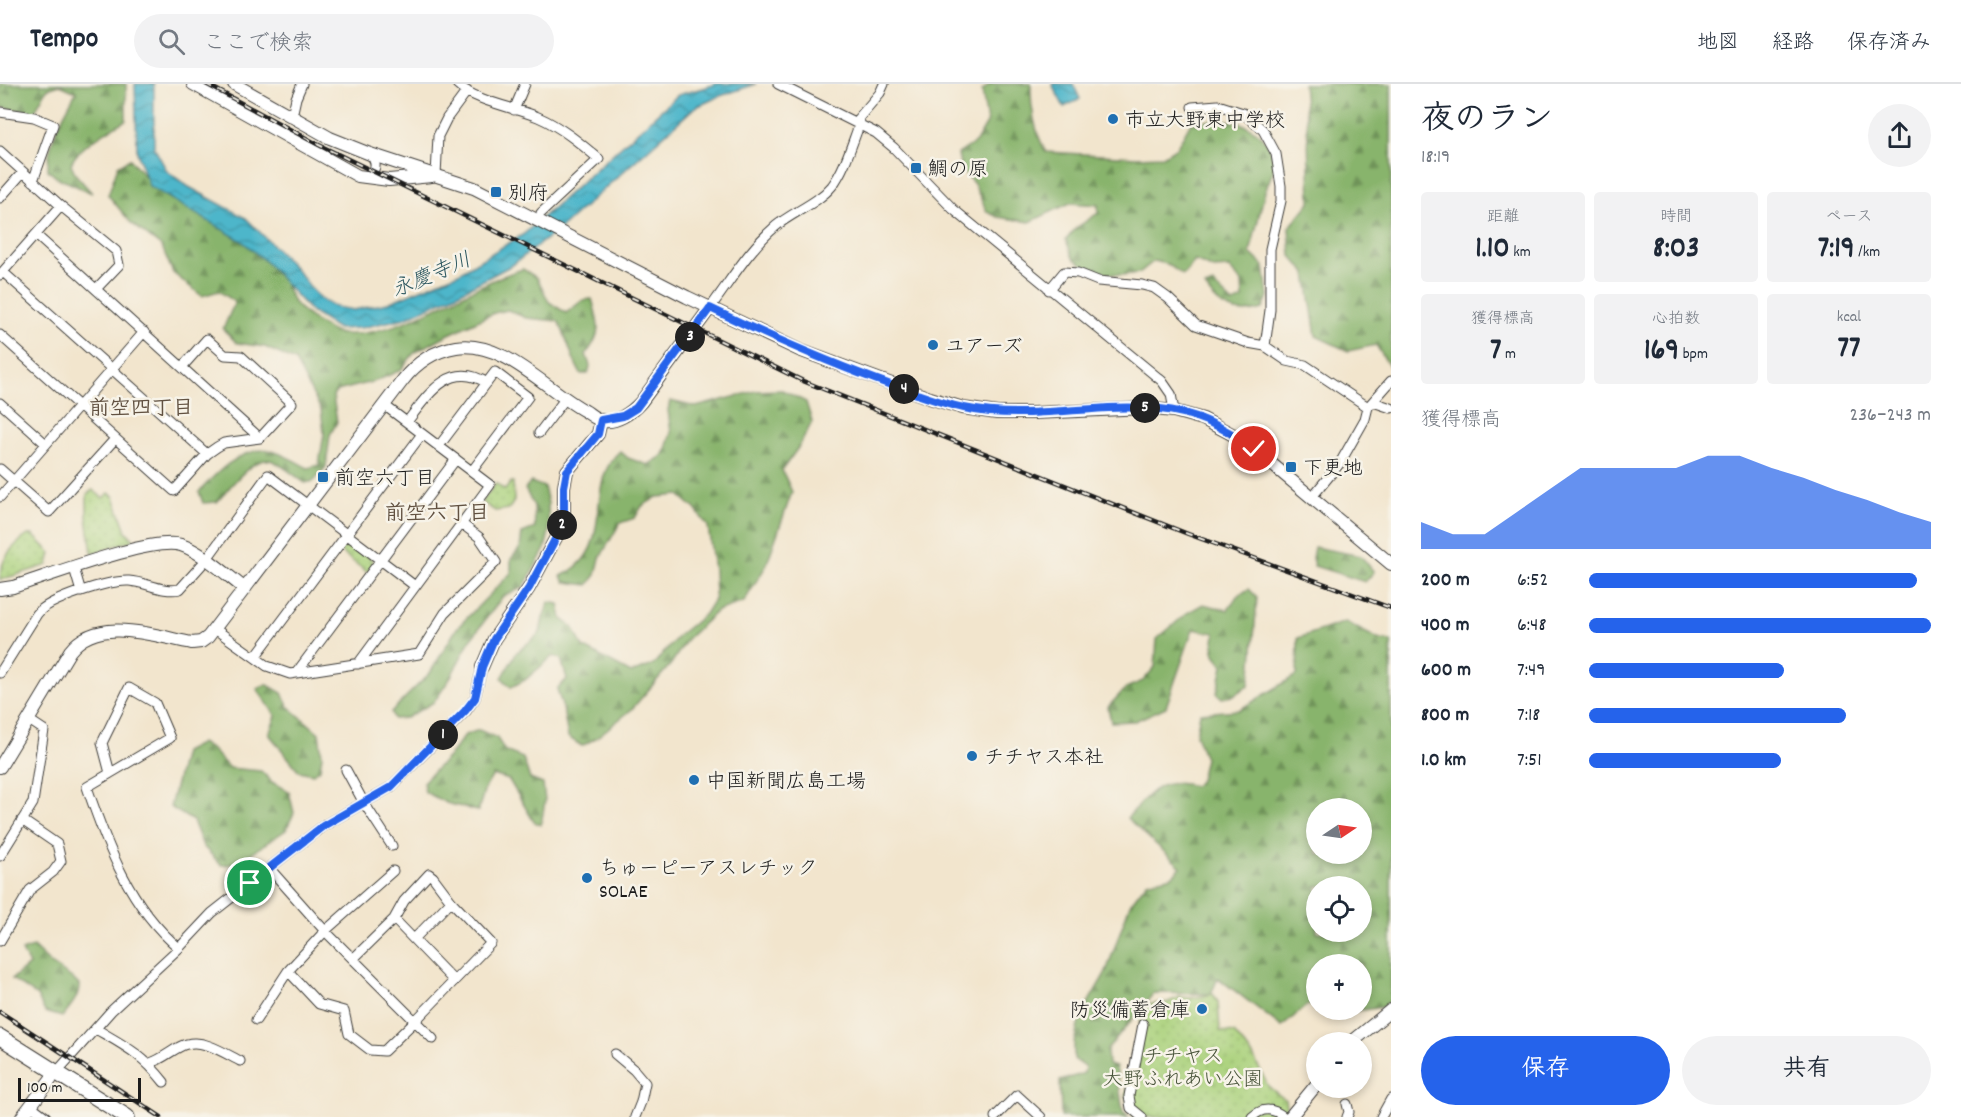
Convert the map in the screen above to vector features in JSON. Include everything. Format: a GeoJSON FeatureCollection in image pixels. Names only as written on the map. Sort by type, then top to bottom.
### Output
{"type":"FeatureCollection","features":[{"type":"Feature","properties":{"kind":"highway"},"geometry":{"type":"LineString","coordinates":[[0,1038],[111,1117]]}},
{"type":"Feature","properties":{"kind":"highway"},"geometry":{"type":"LineString","coordinates":[[0,1046],[127,1117]]}},
{"type":"Feature","properties":{"kind":"street"},"geometry":{"type":"LineString","coordinates":[[193,84],[358,176],[389,180],[436,176]]}},
{"type":"Feature","properties":{"kind":"street"},"geometry":{"type":"LineString","coordinates":[[234,84],[330,138],[370,154],[474,188],[537,216],[562,234],[710,308],[820,359],[930,398],[963,408],[1016,414],[1137,408],[1174,411],[1203,419],[1230,432],[1254,449],[1391,564]]}},
{"type":"Feature","properties":{"kind":"street"},"geometry":{"type":"LineString","coordinates":[[292,117],[302,84]]}},
{"type":"Feature","properties":{"kind":"street"},"geometry":{"type":"LineString","coordinates":[[457,84],[467,91],[536,117],[563,130],[598,159],[537,216]]}},
{"type":"Feature","properties":{"kind":"street"},"geometry":{"type":"LineString","coordinates":[[514,110],[525,84]]}},
{"type":"Feature","properties":{"kind":"street"},"geometry":{"type":"LineString","coordinates":[[778,84],[858,122],[885,140],[948,204],[1049,290],[1162,381],[1172,397],[1174,411]]}},
{"type":"Feature","properties":{"kind":"street"},"geometry":{"type":"LineString","coordinates":[[0,767],[70,651],[90,635],[116,630],[192,643],[201,642],[215,629],[412,369],[426,358],[448,349],[469,346],[498,353],[565,399],[601,420],[623,416],[636,408],[743,262],[764,238],[788,217],[817,199],[831,187],[840,171],[858,122],[884,84]]}},
{"type":"Feature","properties":{"kind":"street"},"geometry":{"type":"LineString","coordinates":[[436,176],[438,136],[447,118],[467,91]]}},
{"type":"Feature","properties":{"kind":"street"},"geometry":{"type":"LineString","coordinates":[[1192,107],[1218,105],[1243,113],[1263,130],[1276,154],[1281,201],[1270,249],[1270,309],[1265,346]]}},
{"type":"Feature","properties":{"kind":"street"},"geometry":{"type":"LineString","coordinates":[[0,112],[34,117],[53,124],[33,181]]}},
{"type":"Feature","properties":{"kind":"street"},"geometry":{"type":"LineString","coordinates":[[0,151],[61,206],[116,251],[118,265],[96,290]]}},
{"type":"Feature","properties":{"kind":"street"},"geometry":{"type":"LineString","coordinates":[[358,176],[368,176],[375,169],[375,160],[370,154]]}},
{"type":"Feature","properties":{"kind":"street"},"geometry":{"type":"LineString","coordinates":[[0,198],[23,172]]}},
{"type":"Feature","properties":{"kind":"street"},"geometry":{"type":"LineString","coordinates":[[61,206],[1,273],[207,454]]}},
{"type":"Feature","properties":{"kind":"street"},"geometry":{"type":"LineString","coordinates":[[36,235],[260,438]]}},
{"type":"Feature","properties":{"kind":"street"},"geometry":{"type":"LineString","coordinates":[[1049,290],[1064,272],[1078,273],[1086,278],[1108,283],[1142,285],[1160,292],[1196,325],[1248,343],[1265,346],[1287,361],[1305,365],[1370,405],[1391,408]]}},
{"type":"Feature","properties":{"kind":"street"},"geometry":{"type":"LineString","coordinates":[[0,497],[144,332]]}},
{"type":"Feature","properties":{"kind":"street"},"geometry":{"type":"LineString","coordinates":[[0,334],[174,491],[207,454],[224,443],[260,438],[292,403],[241,356],[225,355],[207,339],[182,367]]}},
{"type":"Feature","properties":{"kind":"street"},"geometry":{"type":"LineString","coordinates":[[439,447],[495,372],[528,397],[472,471]]}},
{"type":"Feature","properties":{"kind":"street"},"geometry":{"type":"LineString","coordinates":[[406,422],[432,389],[445,380],[470,375],[487,383]]}},
{"type":"Feature","properties":{"kind":"street"},"geometry":{"type":"LineString","coordinates":[[1312,497],[1340,463],[1365,419],[1370,405],[1391,381]]}},
{"type":"Feature","properties":{"kind":"street"},"geometry":{"type":"LineString","coordinates":[[539,433],[565,399]]}},
{"type":"Feature","properties":{"kind":"street"},"geometry":{"type":"LineString","coordinates":[[0,403],[46,444]]}},
{"type":"Feature","properties":{"kind":"street"},"geometry":{"type":"LineString","coordinates":[[358,664],[490,485],[384,405]]}},
{"type":"Feature","properties":{"kind":"street"},"geometry":{"type":"LineString","coordinates":[[21,1117],[54,1075],[96,1029],[212,913],[323,826],[391,787],[455,724],[475,698],[482,667],[494,639],[529,588],[559,532],[564,518],[564,487],[567,471],[598,434],[601,420]]}},
{"type":"Feature","properties":{"kind":"street"},"geometry":{"type":"LineString","coordinates":[[255,657],[422,434]]}},
{"type":"Feature","properties":{"kind":"street"},"geometry":{"type":"LineString","coordinates":[[0,468],[49,512],[115,439]]}},
{"type":"Feature","properties":{"kind":"street"},"geometry":{"type":"LineString","coordinates":[[297,672],[456,459]]}},
{"type":"Feature","properties":{"kind":"street"},"geometry":{"type":"LineString","coordinates":[[0,673],[41,608],[52,602],[123,581],[174,591],[180,590],[206,560],[268,475],[416,586]]}},
{"type":"Feature","properties":{"kind":"street"},"geometry":{"type":"LineString","coordinates":[[215,629],[267,666],[290,674],[419,654],[446,613],[496,562],[479,537],[462,524]]}},
{"type":"Feature","properties":{"kind":"street"},"geometry":{"type":"LineString","coordinates":[[0,589],[160,543],[179,544],[194,551],[245,589]]}},
{"type":"Feature","properties":{"kind":"street"},"geometry":{"type":"LineString","coordinates":[[74,568],[81,592]]}},
{"type":"Feature","properties":{"kind":"street"},"geometry":{"type":"LineString","coordinates":[[110,773],[102,743],[129,688],[155,704],[170,738],[87,787],[108,847],[130,888],[155,926],[179,948]]}},
{"type":"Feature","properties":{"kind":"street"},"geometry":{"type":"LineString","coordinates":[[0,856],[33,803],[44,730],[29,720]]}},
{"type":"Feature","properties":{"kind":"street"},"geometry":{"type":"LineString","coordinates":[[346,770],[392,846]]}},
{"type":"Feature","properties":{"kind":"street"},"geometry":{"type":"LineString","coordinates":[[0,941],[30,890],[53,872],[61,861],[57,844],[22,820]]}},
{"type":"Feature","properties":{"kind":"street"},"geometry":{"type":"LineString","coordinates":[[270,869],[325,931],[433,1039]]}},
{"type":"Feature","properties":{"kind":"street"},"geometry":{"type":"LineString","coordinates":[[256,1020],[288,971],[325,931],[393,871]]}},
{"type":"Feature","properties":{"kind":"street"},"geometry":{"type":"LineString","coordinates":[[288,971],[319,1004],[344,1011],[349,1034],[370,1050],[384,1051],[491,943],[429,874],[404,901],[394,919],[354,958]]}},
{"type":"Feature","properties":{"kind":"street"},"geometry":{"type":"LineString","coordinates":[[414,939],[451,901]]}},
{"type":"Feature","properties":{"kind":"street"},"geometry":{"type":"LineString","coordinates":[[394,919],[454,981]]}},
{"type":"Feature","properties":{"kind":"street"},"geometry":{"type":"LineString","coordinates":[[1364,1032],[1391,1010]]}},
{"type":"Feature","properties":{"kind":"street"},"geometry":{"type":"LineString","coordinates":[[1142,1117],[1131,1108],[1129,1096],[1143,1024]]}},
{"type":"Feature","properties":{"kind":"street"},"geometry":{"type":"LineString","coordinates":[[96,1029],[138,1053],[164,1082]]}},
{"type":"Feature","properties":{"kind":"street"},"geometry":{"type":"LineString","coordinates":[[150,1064],[162,1060],[187,1044],[198,1044],[220,1051],[240,1061]]}},
{"type":"Feature","properties":{"kind":"street"},"geometry":{"type":"LineString","coordinates":[[615,1054],[645,1083],[635,1117]]}},
{"type":"Feature","properties":{"kind":"street"},"geometry":{"type":"LineString","coordinates":[[995,1117],[1017,1095],[1041,1117]]}},
{"type":"Feature","properties":{"kind":"street"},"geometry":{"type":"LineString","coordinates":[[1290,1117],[1306,1097]]}},
{"type":"Feature","properties":{"kind":"street"},"geometry":{"type":"LineString","coordinates":[[1382,1117],[1390,1103]]}},
{"type":"Feature","properties":{"kind":"street"},"geometry":{"type":"LineString","coordinates":[[1347,1104],[1349,1112],[1347,1117]]}},
{"type":"Feature","properties":{"kind":"street"},"geometry":{"type":"LineString","coordinates":[[30,1105],[46,1117]]}},
{"type":"Feature","properties":{"kind":"street"},"geometry":{"type":"LineString","coordinates":[[1252,1117],[1267,1109],[1274,1110],[1284,1117]]}},
{"type":"Feature","properties":{"kind":"green space"},"geometry":{"type":"Polygon","coordinates":[[[0,84],[126,84],[126,120],[87,145],[71,164],[76,175],[92,193],[56,177],[48,170],[53,139],[76,92],[60,85],[47,89],[34,113],[0,107],[0,84]]]}},
{"type":"Feature","properties":{"kind":"green space"},"geometry":{"type":"Polygon","coordinates":[[[990,84],[1031,84],[1034,119],[1046,152],[1137,157],[1163,156],[1177,147],[1190,124],[1211,120],[1232,121],[1251,128],[1259,134],[1268,145],[1276,164],[1265,191],[1250,253],[1264,266],[1268,296],[1263,309],[1237,311],[1223,306],[1211,295],[1205,287],[1213,284],[1233,303],[1243,299],[1242,282],[1229,268],[1214,269],[1195,261],[1183,275],[1167,264],[1154,261],[1139,273],[1121,275],[1094,272],[1073,258],[1066,240],[1076,228],[1098,213],[1098,205],[1070,203],[1030,222],[998,217],[987,212],[974,184],[961,169],[958,154],[976,142],[987,123],[982,91],[990,84]]]}},
{"type":"Feature","properties":{"kind":"green space"},"geometry":{"type":"Polygon","coordinates":[[[1303,84],[1391,84],[1391,369],[1376,345],[1348,351],[1316,336],[1306,273],[1291,256],[1289,228],[1310,202],[1303,84]]]}},
{"type":"Feature","properties":{"kind":"green space"},"geometry":{"type":"Polygon","coordinates":[[[130,159],[150,182],[280,262],[293,301],[309,316],[336,333],[365,333],[388,328],[523,269],[537,278],[549,302],[566,313],[583,300],[592,299],[598,328],[595,340],[586,354],[590,366],[588,374],[581,374],[577,368],[558,321],[526,318],[508,310],[494,313],[414,353],[401,370],[376,381],[337,391],[333,396],[337,422],[330,435],[326,467],[314,481],[305,483],[277,463],[265,460],[250,467],[242,474],[217,502],[203,503],[199,492],[220,470],[237,458],[255,451],[270,450],[308,468],[319,465],[324,433],[321,410],[295,361],[265,347],[237,343],[223,329],[235,302],[219,291],[202,296],[173,273],[162,247],[131,223],[108,195],[118,166],[130,159]]]}},
{"type":"Feature","properties":{"kind":"green space"},"geometry":{"type":"Polygon","coordinates":[[[782,390],[806,402],[812,422],[800,445],[782,470],[792,492],[766,566],[744,602],[717,611],[687,639],[671,664],[631,710],[596,738],[582,746],[568,737],[557,689],[567,679],[561,659],[553,656],[525,680],[511,687],[502,678],[516,653],[540,633],[549,602],[559,604],[562,619],[573,627],[583,647],[631,673],[653,665],[680,634],[705,614],[715,598],[708,526],[695,509],[679,495],[657,497],[642,506],[635,518],[620,523],[600,558],[596,575],[588,585],[565,582],[561,576],[579,565],[589,550],[595,534],[602,481],[609,465],[620,451],[628,458],[648,465],[664,455],[671,433],[668,410],[670,401],[696,407],[756,391],[782,390]]]}},
{"type":"Feature","properties":{"kind":"green space"},"geometry":{"type":"Polygon","coordinates":[[[513,482],[514,501],[509,509],[495,511],[482,502],[496,483],[505,490],[513,482]]]}},
{"type":"Feature","properties":{"kind":"green space"},"geometry":{"type":"Polygon","coordinates":[[[531,482],[544,487],[548,503],[549,532],[545,549],[523,588],[503,596],[469,642],[449,680],[434,702],[406,718],[394,719],[391,712],[430,673],[457,628],[511,573],[511,559],[520,548],[522,533],[535,528],[534,506],[525,489],[531,482]]]}},
{"type":"Feature","properties":{"kind":"green space"},"geometry":{"type":"Polygon","coordinates":[[[93,490],[103,498],[109,493],[114,497],[126,531],[134,540],[92,553],[87,517],[87,494],[93,490]]]}},
{"type":"Feature","properties":{"kind":"green space"},"geometry":{"type":"Polygon","coordinates":[[[28,535],[33,535],[51,553],[48,565],[0,580],[2,566],[8,554],[28,535]]]}},
{"type":"Feature","properties":{"kind":"green space"},"geometry":{"type":"Polygon","coordinates":[[[350,542],[372,559],[373,565],[367,572],[338,550],[344,543],[350,542]]]}},
{"type":"Feature","properties":{"kind":"green space"},"geometry":{"type":"Polygon","coordinates":[[[1314,547],[1361,556],[1374,572],[1365,582],[1314,566],[1312,558],[1314,547]]]}},
{"type":"Feature","properties":{"kind":"green space"},"geometry":{"type":"Polygon","coordinates":[[[1249,589],[1257,597],[1249,685],[1232,696],[1222,698],[1217,693],[1223,666],[1213,651],[1215,633],[1193,629],[1166,707],[1135,721],[1111,722],[1108,707],[1126,688],[1143,681],[1155,667],[1157,639],[1187,613],[1203,604],[1228,610],[1237,596],[1249,589]]]}},
{"type":"Feature","properties":{"kind":"green space"},"geometry":{"type":"Polygon","coordinates":[[[1345,622],[1380,640],[1391,641],[1391,999],[1383,1007],[1372,1009],[1372,954],[1306,954],[1306,1006],[1282,1027],[1218,978],[1211,994],[1154,993],[1107,1050],[1108,1065],[1116,1067],[1123,1112],[1129,1117],[1061,1117],[1060,1081],[1084,1073],[1085,1067],[1074,1059],[1074,1043],[1080,1017],[1106,972],[1130,904],[1147,882],[1172,876],[1181,867],[1127,818],[1149,795],[1163,785],[1172,783],[1195,786],[1200,780],[1205,758],[1196,735],[1200,713],[1239,710],[1297,675],[1298,638],[1345,622]]]}},
{"type":"Feature","properties":{"kind":"green space"},"geometry":{"type":"Polygon","coordinates":[[[266,684],[282,693],[289,707],[319,733],[322,755],[320,769],[313,774],[299,771],[269,734],[276,716],[257,689],[266,684]]]}},
{"type":"Feature","properties":{"kind":"green space"},"geometry":{"type":"Polygon","coordinates":[[[479,730],[497,738],[505,751],[523,758],[530,779],[543,784],[545,801],[541,825],[534,822],[509,780],[493,775],[485,788],[478,811],[446,803],[425,792],[423,782],[449,756],[465,735],[479,730]]]}},
{"type":"Feature","properties":{"kind":"green space"},"geometry":{"type":"Polygon","coordinates":[[[201,743],[212,750],[229,768],[261,771],[272,782],[289,792],[294,813],[286,830],[235,864],[221,865],[203,846],[193,821],[170,807],[184,752],[201,743]]]}},
{"type":"Feature","properties":{"kind":"green space"},"geometry":{"type":"Polygon","coordinates":[[[33,947],[79,985],[76,998],[62,1017],[45,1012],[37,996],[12,979],[29,965],[22,951],[33,947]]]}},
{"type":"Feature","properties":{"kind":"green space","name":"チチヤス 大野ふれあい公園"},"geometry":{"type":"Polygon","coordinates":[[[1213,994],[1218,1002],[1220,1031],[1234,1033],[1253,1056],[1268,1086],[1285,1100],[1287,1113],[1283,1117],[1135,1117],[1128,1109],[1126,1095],[1141,1019],[1149,1004],[1166,1003],[1180,997],[1192,998],[1213,994]]]}},
{"type":"Feature","properties":{"kind":"water"},"geometry":{"type":"Polygon","coordinates":[[[135,84],[154,84],[154,147],[167,171],[189,187],[246,218],[295,268],[319,298],[335,307],[354,310],[388,303],[459,273],[524,234],[678,95],[717,84],[756,84],[720,96],[694,108],[563,226],[512,265],[405,318],[361,328],[338,329],[311,312],[266,262],[242,241],[149,186],[137,152],[135,84]]]}},
{"type":"Feature","properties":{"kind":"water"},"geometry":{"type":"Polygon","coordinates":[[[1052,84],[1073,84],[1080,99],[1064,107],[1052,84]]]}},
{"type":"Feature","properties":{"kind":"railway"},"geometry":{"type":"LineString","coordinates":[[206,84],[319,145],[803,381],[1188,534],[1391,608]]}},
{"type":"Feature","properties":{"kind":"railway"},"geometry":{"type":"LineString","coordinates":[[0,1012],[161,1117]]}},
{"type":"Feature","properties":{"kind":"place","name":"市立大野東中学校"},"geometry":{"type":"Point","coordinates":[1113,119]}},
{"type":"Feature","properties":{"kind":"place","name":"鯛の原"},"geometry":{"type":"Point","coordinates":[916,168]}},
{"type":"Feature","properties":{"kind":"place","name":"別府"},"geometry":{"type":"Point","coordinates":[496,192]}},
{"type":"Feature","properties":{"kind":"place","name":"ユアーズ"},"geometry":{"type":"Point","coordinates":[933,345]}},
{"type":"Feature","properties":{"kind":"place","name":"下更地"},"geometry":{"type":"Point","coordinates":[1291,467]}},
{"type":"Feature","properties":{"kind":"place","name":"前空六丁目"},"geometry":{"type":"Point","coordinates":[323,477]}},
{"type":"Feature","properties":{"kind":"place","name":"チチヤス本社"},"geometry":{"type":"Point","coordinates":[972,756]}},
{"type":"Feature","properties":{"kind":"place","name":"中国新聞広島工場"},"geometry":{"type":"Point","coordinates":[694,780]}},
{"type":"Feature","properties":{"kind":"place","name":"ちゅーピーアスレチック SOLAE"},"geometry":{"type":"Point","coordinates":[587,878]}},
{"type":"Feature","properties":{"kind":"place","name":"防災備蓄倉庫"},"geometry":{"type":"Point","coordinates":[1202,1009]}},
{"type":"Feature","properties":{"kind":"district","name":"前空四丁目"},"geometry":{"type":"Point","coordinates":[141,407]}},
{"type":"Feature","properties":{"kind":"district","name":"前空六丁目"},"geometry":{"type":"Point","coordinates":[437,512]}},
{"type":"Feature","properties":{"kind":"route"},"geometry":{"type":"LineString","coordinates":[[250,883],[336,817],[391,787],[455,724],[475,698],[482,667],[494,639],[529,588],[559,532],[566,503],[564,487],[567,471],[594,440],[601,420],[623,416],[641,402],[710,308],[820,359],[946,404],[981,411],[1016,414],[1130,408],[1174,411],[1217,425],[1254,449]]}},
{"type":"Feature","properties":{"kind":"water label","name":"永慶寺川"},"geometry":{"type":"Point","coordinates":[431,274]}}]}
